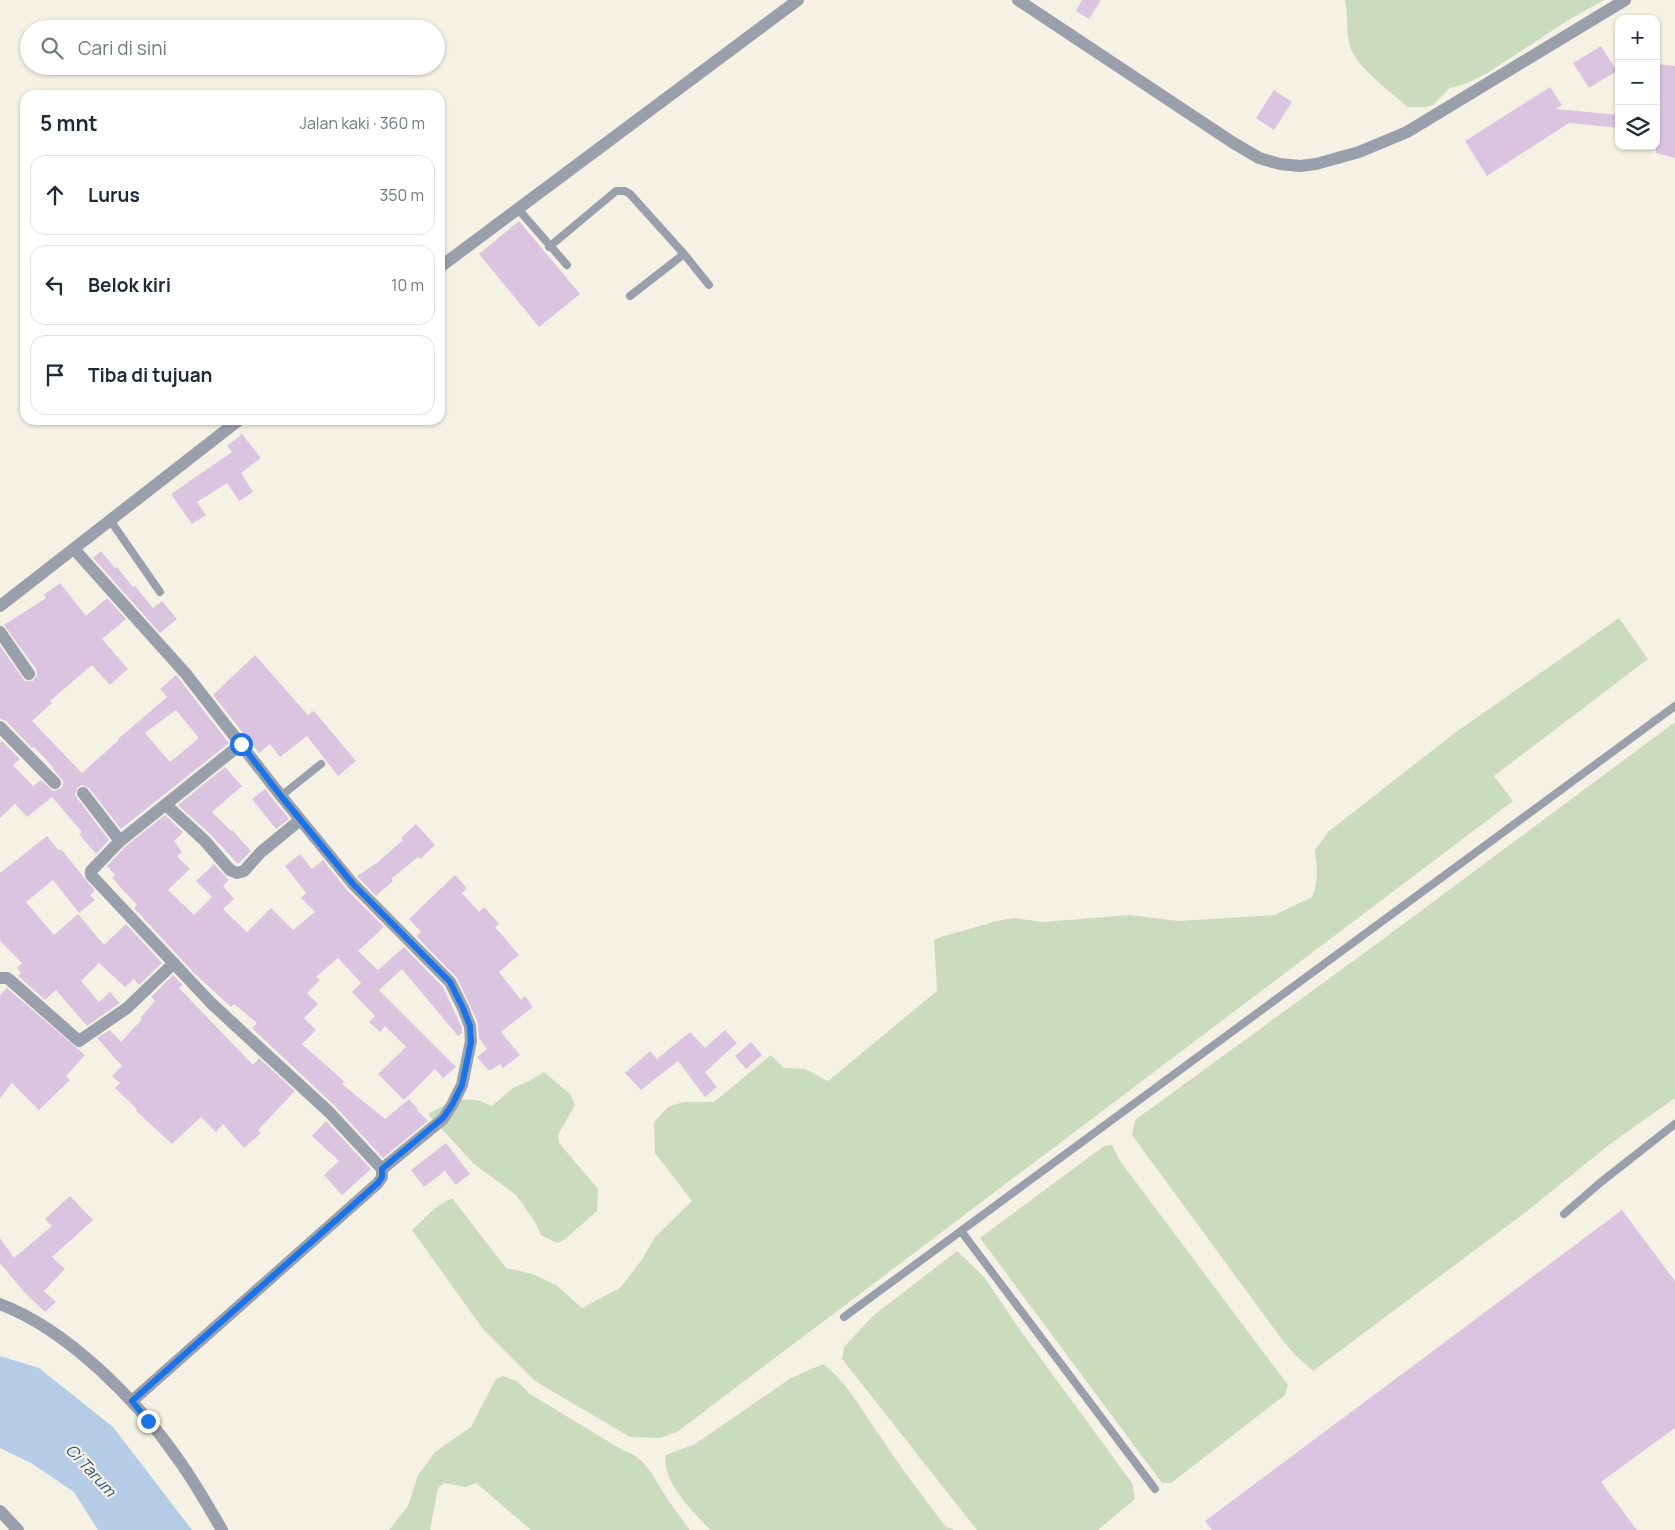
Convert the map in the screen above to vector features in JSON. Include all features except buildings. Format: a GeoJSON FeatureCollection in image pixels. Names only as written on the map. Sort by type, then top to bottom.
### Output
{"type":"FeatureCollection","features":[{"type":"Feature","properties":{"kind":"street"},"geometry":{"type":"LineString","coordinates":[[445,264],[798,0]]}},
{"type":"Feature","properties":{"kind":"street"},"geometry":{"type":"LineString","coordinates":[[1018,0],[1258,158],[1280,164],[1300,166],[1316,164],[1360,152],[1407,132],[1625,0]]}},
{"type":"Feature","properties":{"kind":"street"},"geometry":{"type":"LineString","coordinates":[[0,606],[233,425]]}},
{"type":"Feature","properties":{"kind":"street"},"geometry":{"type":"LineString","coordinates":[[74,549],[186,674],[300,820],[353,884],[450,982],[463,1008],[470,1026],[471,1042],[462,1085],[452,1105],[443,1118],[382,1169]]}},
{"type":"Feature","properties":{"kind":"street"},"geometry":{"type":"LineString","coordinates":[[0,632],[29,674]]}},
{"type":"Feature","properties":{"kind":"street"},"geometry":{"type":"LineString","coordinates":[[0,727],[55,783]]}},
{"type":"Feature","properties":{"kind":"street"},"geometry":{"type":"LineString","coordinates":[[132,1401],[378,1183],[382,1177],[382,1169],[329,1112],[211,1002],[91,875],[99,861],[120,840],[241,744]]}},
{"type":"Feature","properties":{"kind":"street"},"geometry":{"type":"LineString","coordinates":[[83,793],[120,840]]}},
{"type":"Feature","properties":{"kind":"street"},"geometry":{"type":"LineString","coordinates":[[166,805],[205,841],[230,870],[237,873],[244,870],[261,852],[300,820]]}},
{"type":"Feature","properties":{"kind":"street"},"geometry":{"type":"LineString","coordinates":[[0,978],[7,978],[11,981],[79,1041],[127,1008],[174,963]]}},
{"type":"Feature","properties":{"kind":"street"},"geometry":{"type":"LineString","coordinates":[[0,1304],[53,1332],[100,1369],[132,1401],[178,1458],[222,1530]]}},
{"type":"Feature","properties":{"kind":"street"},"geometry":{"type":"LineString","coordinates":[[0,1511],[18,1530]]}},
{"type":"Feature","properties":{"kind":"lane"},"geometry":{"type":"LineString","coordinates":[[549,246],[616,191],[625,192],[630,194],[709,285]]}},
{"type":"Feature","properties":{"kind":"lane"},"geometry":{"type":"LineString","coordinates":[[518,209],[567,265]]}},
{"type":"Feature","properties":{"kind":"lane"},"geometry":{"type":"LineString","coordinates":[[630,296],[684,254]]}},
{"type":"Feature","properties":{"kind":"lane"},"geometry":{"type":"LineString","coordinates":[[110,520],[160,592]]}},
{"type":"Feature","properties":{"kind":"lane"},"geometry":{"type":"LineString","coordinates":[[844,1317],[1675,706]]}},
{"type":"Feature","properties":{"kind":"lane"},"geometry":{"type":"LineString","coordinates":[[281,796],[321,764]]}},
{"type":"Feature","properties":{"kind":"lane"},"geometry":{"type":"LineString","coordinates":[[1564,1214],[1601,1182],[1675,1124]]}},
{"type":"Feature","properties":{"kind":"lane"},"geometry":{"type":"LineString","coordinates":[[960,1231],[1155,1489]]}},
{"type":"Feature","properties":{"kind":"green space"},"geometry":{"type":"Polygon","coordinates":[[[1345,0],[1604,0],[1570,19],[1486,74],[1465,84],[1450,88],[1433,105],[1408,107],[1375,79],[1353,54],[1347,30],[1345,0]]]}},
{"type":"Feature","properties":{"kind":"green space"},"geometry":{"type":"Polygon","coordinates":[[[1619,618],[1648,659],[1494,776],[1513,801],[677,1432],[660,1438],[630,1437],[535,1381],[483,1329],[412,1230],[435,1208],[452,1198],[506,1268],[533,1274],[556,1285],[582,1308],[620,1288],[641,1261],[655,1237],[692,1201],[655,1153],[654,1122],[668,1107],[683,1102],[714,1102],[771,1055],[784,1068],[805,1069],[828,1081],[937,991],[934,940],[941,937],[1014,918],[1043,922],[1130,915],[1178,921],[1275,915],[1312,897],[1317,880],[1315,850],[1328,832],[1456,732],[1619,618]]]}},
{"type":"Feature","properties":{"kind":"green space"},"geometry":{"type":"Polygon","coordinates":[[[1675,722],[1675,1098],[1610,1144],[1526,1212],[1313,1371],[1283,1341],[1132,1135],[1135,1120],[1371,948],[1675,722]]]}},
{"type":"Feature","properties":{"kind":"green space"},"geometry":{"type":"Polygon","coordinates":[[[544,1072],[570,1094],[575,1105],[558,1135],[559,1143],[598,1189],[597,1211],[564,1240],[557,1243],[541,1235],[535,1222],[516,1195],[474,1164],[428,1114],[444,1105],[467,1099],[492,1106],[513,1088],[544,1072]]]}},
{"type":"Feature","properties":{"kind":"green space"},"geometry":{"type":"Polygon","coordinates":[[[1112,1145],[1120,1161],[1288,1385],[1285,1395],[1171,1483],[1162,1483],[980,1238],[1104,1146],[1112,1145]]]}},
{"type":"Feature","properties":{"kind":"green space"},"geometry":{"type":"Polygon","coordinates":[[[957,1251],[984,1277],[1020,1330],[1132,1483],[1135,1499],[1098,1530],[977,1530],[842,1359],[844,1347],[874,1315],[957,1251]]]}},
{"type":"Feature","properties":{"kind":"green space"},"geometry":{"type":"Polygon","coordinates":[[[823,1364],[840,1380],[861,1407],[945,1526],[954,1530],[710,1530],[687,1505],[673,1486],[668,1475],[666,1455],[695,1444],[791,1378],[823,1364]]]}},
{"type":"Feature","properties":{"kind":"green space"},"geometry":{"type":"Polygon","coordinates":[[[503,1376],[517,1381],[530,1394],[639,1459],[646,1465],[690,1530],[531,1530],[476,1483],[465,1487],[444,1483],[438,1488],[430,1530],[389,1530],[408,1506],[418,1475],[435,1452],[471,1427],[496,1379],[503,1376]]]}},
{"type":"Feature","properties":{"kind":"water","name":"Ci Tarum"},"geometry":{"type":"Polygon","coordinates":[[[0,1356],[39,1368],[113,1427],[192,1530],[98,1530],[74,1492],[31,1463],[0,1448],[0,1356]]]}},
{"type":"Feature","properties":{"kind":"route"},"geometry":{"type":"LineString","coordinates":[[148,1421],[132,1401],[378,1183],[382,1177],[382,1169],[443,1118],[462,1085],[471,1042],[470,1026],[450,982],[353,884],[241,744]]}}]}
